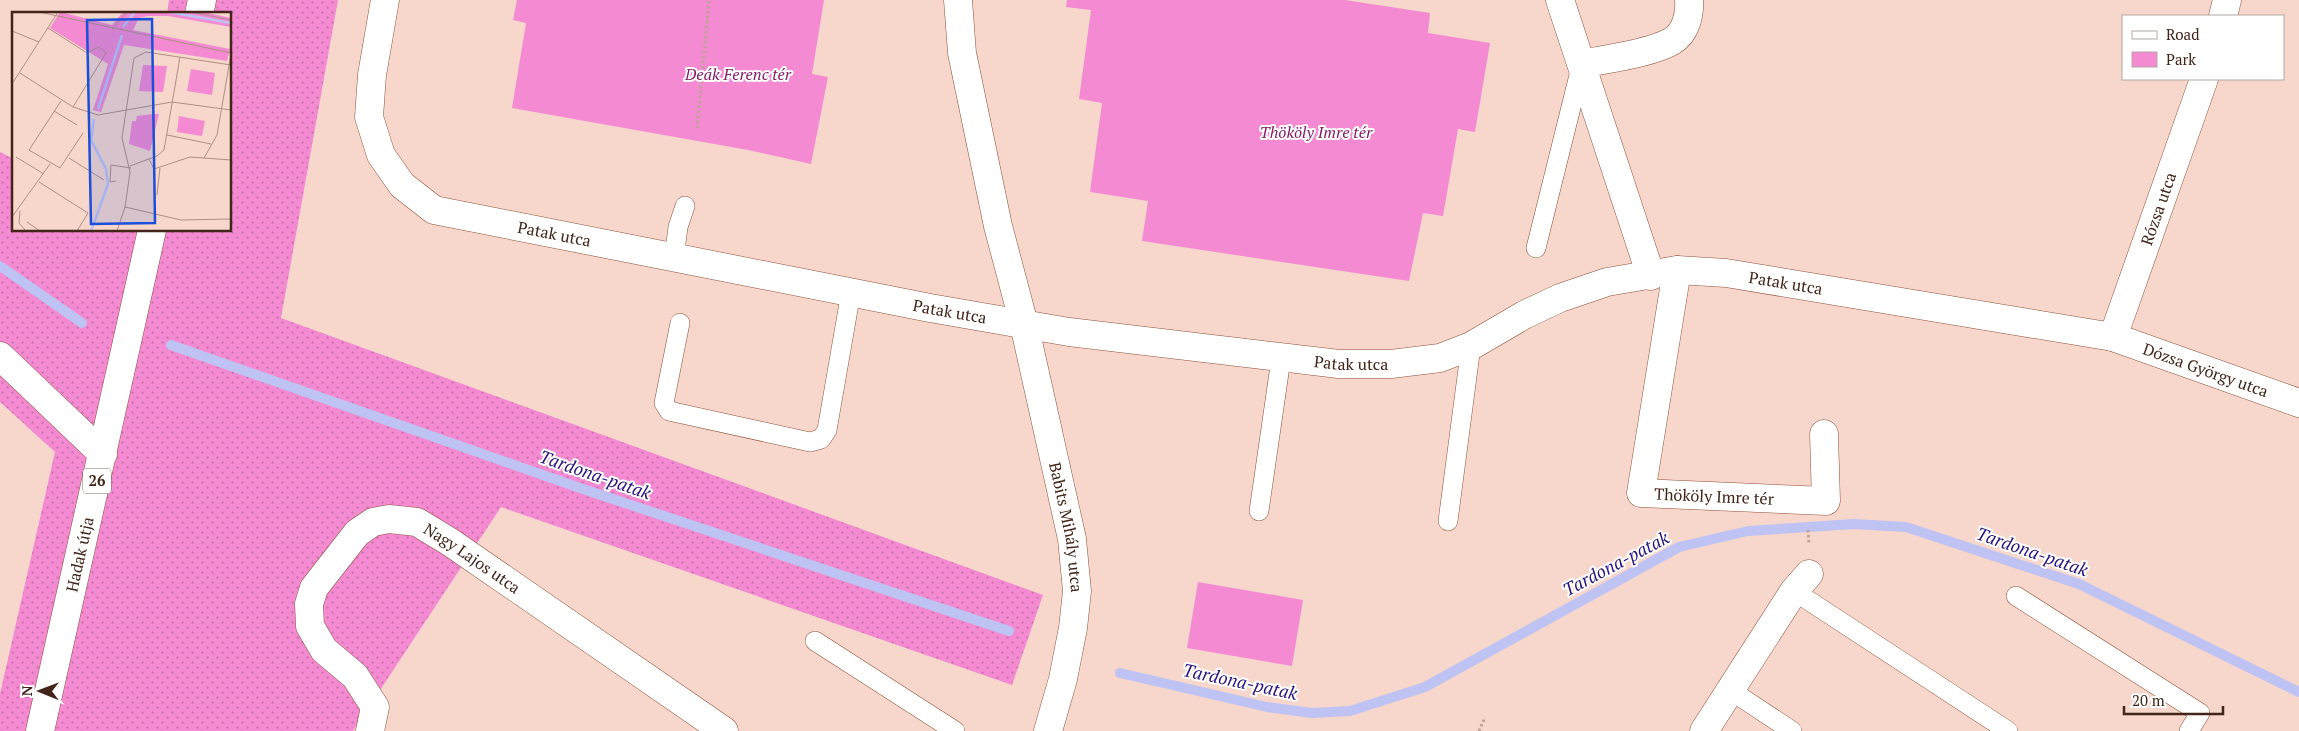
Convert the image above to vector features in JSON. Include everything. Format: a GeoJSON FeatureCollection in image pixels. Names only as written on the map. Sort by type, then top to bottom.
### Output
{"type":"FeatureCollection","features":[{"type":"Feature","properties":{"kind":"street","name":"Patak utca"},"geometry":{"type":"LineString","coordinates":[[385,0],[372,75],[369,117],[381,155],[402,185],[434,210],[674,259],[1024,324],[1281,359],[1339,364],[1391,364],[1440,358],[1471,346],[1524,315],[1560,298],[1607,282],[1651,276],[1677,270],[1726,273],[2113,338]]}},
{"type":"Feature","properties":{"kind":"street"},"geometry":{"type":"LineString","coordinates":[[958,0],[962,53],[998,226],[1024,324]]}},
{"type":"Feature","properties":{"kind":"street"},"geometry":{"type":"LineString","coordinates":[[1560,0],[1651,276]]}},
{"type":"Feature","properties":{"kind":"street"},"geometry":{"type":"LineString","coordinates":[[1582,64],[1653,48],[1673,40],[1684,28],[1690,11],[1689,0]]}},
{"type":"Feature","properties":{"kind":"street"},"geometry":{"type":"LineString","coordinates":[[2222,15],[2227,0]]}},
{"type":"Feature","properties":{"kind":"street","name":"Rózsa utca"},"geometry":{"type":"LineString","coordinates":[[2113,338],[2204,80]]}},
{"type":"Feature","properties":{"kind":"street","name":"Hadak útja"},"geometry":{"type":"LineString","coordinates":[[40,731],[152,231]]}},
{"type":"Feature","properties":{"kind":"street","name":"Thököly Imre tér"},"geometry":{"type":"LineString","coordinates":[[1677,270],[1641,493],[1826,502],[1824,434]]}},
{"type":"Feature","properties":{"kind":"street","name":"Babits Mihály utca"},"geometry":{"type":"LineString","coordinates":[[1024,324],[1072,538],[1077,591],[1073,628],[1063,679],[1048,731]]}},
{"type":"Feature","properties":{"kind":"street","name":"Dózsa György utca"},"geometry":{"type":"LineString","coordinates":[[2113,338],[2299,403]]}},
{"type":"Feature","properties":{"kind":"street"},"geometry":{"type":"LineString","coordinates":[[0,356],[103,454]]}},
{"type":"Feature","properties":{"kind":"street","name":"Nagy Lajos utca"},"geometry":{"type":"LineString","coordinates":[[370,731],[375,707],[355,676],[324,650],[310,626],[309,604],[314,588],[357,533],[373,522],[389,518],[417,522],[450,542],[724,731]]}},
{"type":"Feature","properties":{"kind":"street"},"geometry":{"type":"LineString","coordinates":[[1704,731],[1802,583]]}},
{"type":"Feature","properties":{"kind":"lane"},"geometry":{"type":"LineString","coordinates":[[1536,248],[1582,64]]}},
{"type":"Feature","properties":{"kind":"lane"},"geometry":{"type":"LineString","coordinates":[[674,259],[678,227],[685,206]]}},
{"type":"Feature","properties":{"kind":"lane"},"geometry":{"type":"LineString","coordinates":[[680,324],[664,403],[665,408],[669,411],[810,442],[821,439],[826,430],[852,292]]}},
{"type":"Feature","properties":{"kind":"lane"},"geometry":{"type":"LineString","coordinates":[[1448,521],[1471,346]]}},
{"type":"Feature","properties":{"kind":"lane"},"geometry":{"type":"LineString","coordinates":[[1259,511],[1281,359]]}},
{"type":"Feature","properties":{"kind":"lane"},"geometry":{"type":"LineString","coordinates":[[1802,583],[2008,731]]}},
{"type":"Feature","properties":{"kind":"lane"},"geometry":{"type":"LineString","coordinates":[[2016,596],[2200,713],[2188,731]]}},
{"type":"Feature","properties":{"kind":"lane"},"geometry":{"type":"LineString","coordinates":[[815,641],[955,731]]}},
{"type":"Feature","properties":{"kind":"lane"},"geometry":{"type":"LineString","coordinates":[[1730,690],[1792,731]]}},
{"type":"Feature","properties":{"kind":"path"},"geometry":{"type":"LineString","coordinates":[[697,128],[708,0]]}},
{"type":"Feature","properties":{"kind":"path"},"geometry":{"type":"LineString","coordinates":[[1478,731],[1485,717]]}},
{"type":"Feature","properties":{"kind":"green space"},"geometry":{"type":"Polygon","coordinates":[[[169,0],[338,0],[281,318],[1043,595],[1012,685],[501,507],[353,731],[0,731],[0,694],[55,452],[0,402],[0,152],[12,158],[12,231],[231,231],[231,12],[167,12],[169,0]]]}},
{"type":"Feature","properties":{"kind":"green space","name":"Deák Ferenc tér"},"geometry":{"type":"Polygon","coordinates":[[[517,0],[824,0],[812,74],[828,77],[811,164],[748,150],[512,108],[526,23],[513,20],[517,0]]]}},
{"type":"Feature","properties":{"kind":"green space","name":"Thököly Imre tér"},"geometry":{"type":"Polygon","coordinates":[[[1067,0],[1345,0],[1430,13],[1428,33],[1490,43],[1475,132],[1458,129],[1443,216],[1423,213],[1409,281],[1142,241],[1148,201],[1090,192],[1102,103],[1079,99],[1091,10],[1066,7],[1067,0]]]}},
{"type":"Feature","properties":{"kind":"green space"},"geometry":{"type":"Polygon","coordinates":[[[1198,582],[1303,600],[1292,666],[1187,648],[1198,582]]]}},
{"type":"Feature","properties":{"kind":"waterway","name":"Tardona-patak"},"geometry":{"type":"LineString","coordinates":[[0,266],[82,323]]}},
{"type":"Feature","properties":{"kind":"waterway","name":"Tardona-patak"},"geometry":{"type":"LineString","coordinates":[[171,345],[583,489],[1009,631]]}},
{"type":"Feature","properties":{"kind":"waterway","name":"Tardona-patak"},"geometry":{"type":"LineString","coordinates":[[1120,673],[1267,707],[1312,713],[1350,711],[1425,687],[1679,547],[1748,531],[1854,524],[1906,527],[2079,584],[2299,692]]}}]}
